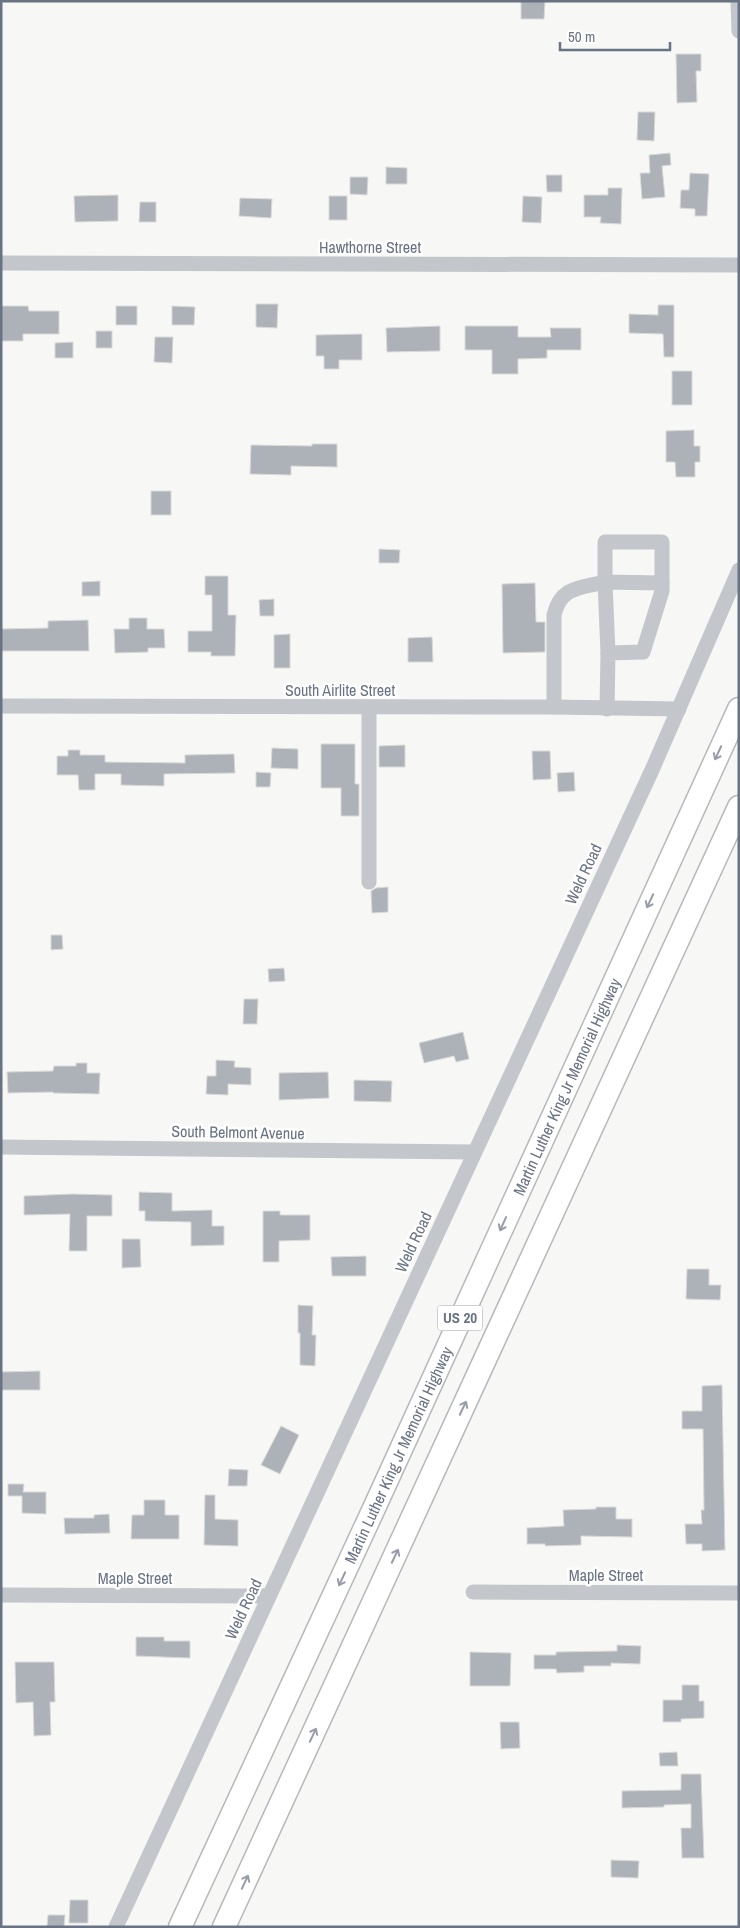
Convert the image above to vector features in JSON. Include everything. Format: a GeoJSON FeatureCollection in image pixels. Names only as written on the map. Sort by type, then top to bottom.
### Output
{"type":"FeatureCollection","features":[{"type":"Feature","properties":{"kind":"highway","name":"Martin Luther King Jr Memorial Highway"},"geometry":{"type":"LineString","coordinates":[[180,1927],[372,1513],[739,709]]}},
{"type":"Feature","properties":{"kind":"highway","name":"US 20"},"geometry":{"type":"LineString","coordinates":[[224,1927],[739,808]]}},
{"type":"Feature","properties":{"kind":"street"},"geometry":{"type":"LineString","coordinates":[[738,1],[739,31]]}},
{"type":"Feature","properties":{"kind":"street","name":"Hawthorne Street"},"geometry":{"type":"LineString","coordinates":[[1,263],[739,265]]}},
{"type":"Feature","properties":{"kind":"street"},"geometry":{"type":"LineString","coordinates":[[607,708],[608,653],[605,542],[662,542],[662,591],[644,652],[608,653]]}},
{"type":"Feature","properties":{"kind":"street","name":"Weld Road"},"geometry":{"type":"LineString","coordinates":[[116,1927],[679,709],[739,570]]}},
{"type":"Feature","properties":{"kind":"street"},"geometry":{"type":"LineString","coordinates":[[554,707],[554,614],[556,604],[562,595],[570,590],[605,582],[662,583]]}},
{"type":"Feature","properties":{"kind":"street","name":"South Airlite Street"},"geometry":{"type":"LineString","coordinates":[[1,706],[679,709]]}},
{"type":"Feature","properties":{"kind":"street"},"geometry":{"type":"LineString","coordinates":[[369,708],[369,882]]}},
{"type":"Feature","properties":{"kind":"street","name":"South Belmont Avenue"},"geometry":{"type":"LineString","coordinates":[[1,1147],[474,1152]]}},
{"type":"Feature","properties":{"kind":"street","name":"Maple Street"},"geometry":{"type":"LineString","coordinates":[[472,1592],[739,1593]]}},
{"type":"Feature","properties":{"kind":"street","name":"Maple Street"},"geometry":{"type":"LineString","coordinates":[[1,1595],[268,1596]]}},
{"type":"Feature","properties":{"kind":"building"},"geometry":{"type":"Polygon","coordinates":[[[521,1],[545,1],[544,19],[521,19],[521,1]]]}},
{"type":"Feature","properties":{"kind":"building"},"geometry":{"type":"Polygon","coordinates":[[[676,54],[701,54],[701,71],[696,71],[697,102],[677,103],[676,54]]]}},
{"type":"Feature","properties":{"kind":"building"},"geometry":{"type":"Polygon","coordinates":[[[638,112],[655,112],[654,141],[637,140],[638,112]]]}},
{"type":"Feature","properties":{"kind":"building"},"geometry":{"type":"Polygon","coordinates":[[[670,153],[671,165],[662,166],[665,197],[642,199],[640,173],[650,173],[649,155],[670,153]]]}},
{"type":"Feature","properties":{"kind":"building"},"geometry":{"type":"Polygon","coordinates":[[[386,167],[407,168],[407,184],[386,184],[386,167]]]}},
{"type":"Feature","properties":{"kind":"building"},"geometry":{"type":"Polygon","coordinates":[[[690,173],[709,174],[707,216],[695,216],[695,209],[680,208],[681,190],[689,190],[690,173]]]}},
{"type":"Feature","properties":{"kind":"building"},"geometry":{"type":"Polygon","coordinates":[[[546,175],[562,175],[562,192],[547,192],[546,175]]]}},
{"type":"Feature","properties":{"kind":"building"},"geometry":{"type":"Polygon","coordinates":[[[350,177],[368,177],[367,195],[350,194],[350,177]]]}},
{"type":"Feature","properties":{"kind":"building"},"geometry":{"type":"Polygon","coordinates":[[[608,188],[622,188],[621,224],[600,223],[601,217],[584,217],[584,195],[608,195],[608,188]]]}},
{"type":"Feature","properties":{"kind":"building"},"geometry":{"type":"Polygon","coordinates":[[[118,195],[118,221],[75,222],[74,196],[118,195]]]}},
{"type":"Feature","properties":{"kind":"building"},"geometry":{"type":"Polygon","coordinates":[[[329,196],[347,196],[347,220],[329,220],[329,196]]]}},
{"type":"Feature","properties":{"kind":"building"},"geometry":{"type":"Polygon","coordinates":[[[523,196],[542,197],[541,223],[522,222],[523,196]]]}},
{"type":"Feature","properties":{"kind":"building"},"geometry":{"type":"Polygon","coordinates":[[[240,198],[272,199],[271,218],[239,216],[240,198]]]}},
{"type":"Feature","properties":{"kind":"building"},"geometry":{"type":"Polygon","coordinates":[[[140,202],[156,202],[156,222],[139,222],[140,202]]]}},
{"type":"Feature","properties":{"kind":"building"},"geometry":{"type":"Polygon","coordinates":[[[256,304],[278,304],[277,328],[256,327],[256,304]]]}},
{"type":"Feature","properties":{"kind":"building"},"geometry":{"type":"Polygon","coordinates":[[[658,305],[674,305],[674,357],[664,357],[663,334],[629,333],[629,314],[658,315],[658,305]]]}},
{"type":"Feature","properties":{"kind":"building"},"geometry":{"type":"Polygon","coordinates":[[[1,306],[28,306],[29,311],[59,311],[59,334],[23,334],[23,341],[1,341],[1,306]]]}},
{"type":"Feature","properties":{"kind":"building"},"geometry":{"type":"Polygon","coordinates":[[[116,306],[137,306],[137,325],[116,325],[116,306]]]}},
{"type":"Feature","properties":{"kind":"building"},"geometry":{"type":"Polygon","coordinates":[[[172,306],[195,307],[194,325],[172,325],[172,306]]]}},
{"type":"Feature","properties":{"kind":"building"},"geometry":{"type":"Polygon","coordinates":[[[440,326],[440,351],[387,352],[386,328],[440,326]]]}},
{"type":"Feature","properties":{"kind":"building"},"geometry":{"type":"Polygon","coordinates":[[[465,326],[518,326],[518,337],[551,337],[550,328],[581,328],[581,350],[547,350],[547,358],[518,359],[518,374],[492,374],[492,350],[465,350],[465,326]]]}},
{"type":"Feature","properties":{"kind":"building"},"geometry":{"type":"Polygon","coordinates":[[[96,331],[112,331],[112,348],[96,348],[96,331]]]}},
{"type":"Feature","properties":{"kind":"building"},"geometry":{"type":"Polygon","coordinates":[[[362,334],[362,360],[339,360],[339,369],[324,369],[324,356],[316,356],[316,335],[362,334]]]}},
{"type":"Feature","properties":{"kind":"building"},"geometry":{"type":"Polygon","coordinates":[[[155,337],[173,337],[172,363],[154,362],[155,337]]]}},
{"type":"Feature","properties":{"kind":"building"},"geometry":{"type":"Polygon","coordinates":[[[73,342],[73,358],[55,358],[55,343],[73,342]]]}},
{"type":"Feature","properties":{"kind":"building"},"geometry":{"type":"Polygon","coordinates":[[[672,371],[692,371],[692,405],[672,405],[672,371]]]}},
{"type":"Feature","properties":{"kind":"building"},"geometry":{"type":"Polygon","coordinates":[[[694,430],[694,446],[700,446],[700,462],[695,462],[695,477],[676,477],[675,462],[666,462],[666,431],[694,430]]]}},
{"type":"Feature","properties":{"kind":"building"},"geometry":{"type":"Polygon","coordinates":[[[312,444],[337,444],[337,467],[291,466],[291,475],[250,474],[251,445],[312,446],[312,444]]]}},
{"type":"Feature","properties":{"kind":"building"},"geometry":{"type":"Polygon","coordinates":[[[151,491],[171,491],[171,515],[151,515],[151,491]]]}},
{"type":"Feature","properties":{"kind":"building"},"geometry":{"type":"Polygon","coordinates":[[[379,549],[400,550],[399,563],[379,563],[379,549]]]}},
{"type":"Feature","properties":{"kind":"building"},"geometry":{"type":"Polygon","coordinates":[[[205,576],[228,576],[228,615],[236,615],[235,656],[211,656],[211,652],[188,652],[188,631],[212,631],[212,595],[205,595],[205,576]]]}},
{"type":"Feature","properties":{"kind":"building"},"geometry":{"type":"Polygon","coordinates":[[[100,581],[100,596],[82,596],[82,582],[100,581]]]}},
{"type":"Feature","properties":{"kind":"building"},"geometry":{"type":"Polygon","coordinates":[[[535,583],[536,622],[545,622],[545,652],[503,653],[502,584],[535,583]]]}},
{"type":"Feature","properties":{"kind":"building"},"geometry":{"type":"Polygon","coordinates":[[[274,599],[274,616],[260,616],[259,600],[274,599]]]}},
{"type":"Feature","properties":{"kind":"building"},"geometry":{"type":"Polygon","coordinates":[[[129,618],[147,618],[147,629],[164,629],[165,648],[148,648],[148,652],[115,653],[114,629],[129,629],[129,618]]]}},
{"type":"Feature","properties":{"kind":"building"},"geometry":{"type":"Polygon","coordinates":[[[88,620],[89,651],[1,651],[1,629],[48,628],[48,621],[88,620]]]}},
{"type":"Feature","properties":{"kind":"building"},"geometry":{"type":"Polygon","coordinates":[[[290,634],[290,668],[274,668],[274,635],[290,634]]]}},
{"type":"Feature","properties":{"kind":"building"},"geometry":{"type":"Polygon","coordinates":[[[432,637],[433,662],[408,662],[408,638],[432,637]]]}},
{"type":"Feature","properties":{"kind":"building"},"geometry":{"type":"Polygon","coordinates":[[[321,744],[355,744],[355,784],[359,784],[359,816],[341,816],[341,788],[321,788],[321,744]]]}},
{"type":"Feature","properties":{"kind":"building"},"geometry":{"type":"Polygon","coordinates":[[[405,745],[405,767],[379,767],[379,746],[405,745]]]}},
{"type":"Feature","properties":{"kind":"building"},"geometry":{"type":"Polygon","coordinates":[[[272,748],[298,749],[298,769],[271,768],[272,748]]]}},
{"type":"Feature","properties":{"kind":"building"},"geometry":{"type":"Polygon","coordinates":[[[68,750],[80,750],[80,755],[105,755],[105,762],[185,763],[185,755],[234,754],[235,773],[164,774],[164,786],[121,785],[121,774],[95,774],[95,790],[79,790],[78,775],[57,775],[57,756],[68,756],[68,750]]]}},
{"type":"Feature","properties":{"kind":"building"},"geometry":{"type":"Polygon","coordinates":[[[532,751],[550,751],[551,779],[533,780],[532,751]]]}},
{"type":"Feature","properties":{"kind":"building"},"geometry":{"type":"Polygon","coordinates":[[[256,772],[271,773],[270,787],[256,787],[256,772]]]}},
{"type":"Feature","properties":{"kind":"building"},"geometry":{"type":"Polygon","coordinates":[[[574,772],[575,791],[558,792],[557,773],[574,772]]]}},
{"type":"Feature","properties":{"kind":"building"},"geometry":{"type":"Polygon","coordinates":[[[388,887],[388,912],[372,913],[371,891],[376,888],[388,887]]]}},
{"type":"Feature","properties":{"kind":"building"},"geometry":{"type":"Polygon","coordinates":[[[51,935],[62,935],[63,949],[51,950],[51,935]]]}},
{"type":"Feature","properties":{"kind":"building"},"geometry":{"type":"Polygon","coordinates":[[[284,968],[285,981],[269,982],[268,969],[284,968]]]}},
{"type":"Feature","properties":{"kind":"building"},"geometry":{"type":"Polygon","coordinates":[[[244,999],[258,999],[257,1024],[243,1024],[244,999]]]}},
{"type":"Feature","properties":{"kind":"building"},"geometry":{"type":"Polygon","coordinates":[[[463,1032],[469,1059],[456,1062],[454,1056],[424,1063],[419,1043],[463,1032]]]}},
{"type":"Feature","properties":{"kind":"building"},"geometry":{"type":"Polygon","coordinates":[[[216,1060],[235,1061],[234,1067],[251,1068],[251,1085],[228,1084],[228,1095],[206,1094],[207,1076],[216,1076],[216,1060]]]}},
{"type":"Feature","properties":{"kind":"building"},"geometry":{"type":"Polygon","coordinates":[[[76,1063],[87,1063],[87,1073],[100,1073],[99,1094],[8,1093],[7,1072],[53,1071],[54,1066],[76,1066],[76,1063]]]}},
{"type":"Feature","properties":{"kind":"building"},"geometry":{"type":"Polygon","coordinates":[[[328,1072],[329,1098],[279,1100],[279,1073],[328,1072]]]}},
{"type":"Feature","properties":{"kind":"building"},"geometry":{"type":"Polygon","coordinates":[[[354,1080],[392,1081],[391,1102],[354,1101],[354,1080]]]}},
{"type":"Feature","properties":{"kind":"building"},"geometry":{"type":"Polygon","coordinates":[[[139,1192],[172,1193],[172,1211],[212,1210],[212,1226],[224,1226],[224,1245],[191,1246],[191,1222],[145,1221],[145,1211],[139,1211],[139,1192]]]}},
{"type":"Feature","properties":{"kind":"building"},"geometry":{"type":"Polygon","coordinates":[[[112,1195],[112,1216],[87,1216],[87,1251],[69,1251],[70,1214],[24,1215],[24,1196],[112,1195]]]}},
{"type":"Feature","properties":{"kind":"building"},"geometry":{"type":"Polygon","coordinates":[[[263,1211],[280,1211],[280,1215],[310,1215],[310,1240],[279,1241],[279,1262],[263,1262],[263,1211]]]}},
{"type":"Feature","properties":{"kind":"building"},"geometry":{"type":"Polygon","coordinates":[[[122,1239],[140,1239],[141,1267],[122,1268],[122,1239]]]}},
{"type":"Feature","properties":{"kind":"building"},"geometry":{"type":"Polygon","coordinates":[[[366,1256],[366,1276],[332,1276],[331,1257],[366,1256]]]}},
{"type":"Feature","properties":{"kind":"building"},"geometry":{"type":"Polygon","coordinates":[[[687,1269],[709,1269],[709,1285],[721,1285],[720,1300],[686,1299],[687,1269]]]}},
{"type":"Feature","properties":{"kind":"building"},"geometry":{"type":"Polygon","coordinates":[[[298,1305],[313,1306],[312,1335],[316,1335],[315,1366],[300,1365],[298,1305]]]}},
{"type":"Feature","properties":{"kind":"building"},"geometry":{"type":"Polygon","coordinates":[[[40,1371],[40,1390],[1,1390],[1,1372],[40,1371]]]}},
{"type":"Feature","properties":{"kind":"building"},"geometry":{"type":"Polygon","coordinates":[[[722,1385],[725,1550],[702,1551],[702,1544],[686,1544],[685,1524],[702,1524],[701,1510],[704,1510],[703,1429],[682,1429],[682,1411],[702,1411],[702,1386],[722,1385]]]}},
{"type":"Feature","properties":{"kind":"building"},"geometry":{"type":"Polygon","coordinates":[[[281,1426],[299,1435],[280,1474],[261,1465],[281,1426]]]}},
{"type":"Feature","properties":{"kind":"building"},"geometry":{"type":"Polygon","coordinates":[[[229,1469],[248,1470],[247,1486],[228,1486],[229,1469]]]}},
{"type":"Feature","properties":{"kind":"building"},"geometry":{"type":"Polygon","coordinates":[[[8,1484],[24,1484],[23,1492],[46,1492],[46,1514],[22,1513],[22,1496],[8,1496],[8,1484]]]}},
{"type":"Feature","properties":{"kind":"building"},"geometry":{"type":"Polygon","coordinates":[[[205,1495],[215,1495],[215,1519],[238,1520],[238,1546],[204,1545],[205,1495]]]}},
{"type":"Feature","properties":{"kind":"building"},"geometry":{"type":"Polygon","coordinates":[[[144,1500],[165,1500],[165,1515],[179,1515],[179,1539],[131,1539],[132,1515],[144,1515],[144,1500]]]}},
{"type":"Feature","properties":{"kind":"building"},"geometry":{"type":"Polygon","coordinates":[[[596,1507],[616,1507],[616,1519],[632,1519],[632,1537],[581,1536],[581,1545],[545,1546],[545,1544],[527,1544],[527,1528],[564,1526],[563,1510],[596,1509],[596,1507]]]}},
{"type":"Feature","properties":{"kind":"building"},"geometry":{"type":"Polygon","coordinates":[[[109,1514],[110,1533],[65,1534],[64,1518],[94,1518],[94,1515],[109,1514]]]}},
{"type":"Feature","properties":{"kind":"building"},"geometry":{"type":"Polygon","coordinates":[[[136,1637],[164,1637],[164,1641],[190,1641],[190,1658],[136,1656],[136,1637]]]}},
{"type":"Feature","properties":{"kind":"building"},"geometry":{"type":"Polygon","coordinates":[[[617,1645],[641,1646],[640,1664],[611,1663],[611,1666],[584,1666],[584,1672],[557,1673],[556,1669],[534,1669],[534,1655],[556,1655],[556,1652],[617,1651],[617,1645]]]}},
{"type":"Feature","properties":{"kind":"building"},"geometry":{"type":"Polygon","coordinates":[[[470,1652],[511,1653],[510,1686],[470,1686],[470,1652]]]}},
{"type":"Feature","properties":{"kind":"building"},"geometry":{"type":"Polygon","coordinates":[[[15,1662],[54,1662],[55,1702],[50,1702],[51,1735],[34,1736],[33,1702],[16,1703],[15,1662]]]}},
{"type":"Feature","properties":{"kind":"building"},"geometry":{"type":"Polygon","coordinates":[[[682,1685],[699,1685],[699,1701],[704,1701],[704,1718],[681,1719],[681,1722],[663,1722],[663,1700],[682,1700],[682,1685]]]}},
{"type":"Feature","properties":{"kind":"building"},"geometry":{"type":"Polygon","coordinates":[[[500,1722],[519,1722],[520,1748],[501,1749],[500,1722]]]}},
{"type":"Feature","properties":{"kind":"building"},"geometry":{"type":"Polygon","coordinates":[[[677,1752],[678,1766],[660,1766],[659,1753],[677,1752]]]}},
{"type":"Feature","properties":{"kind":"building"},"geometry":{"type":"Polygon","coordinates":[[[681,1774],[701,1774],[704,1858],[682,1858],[681,1828],[691,1828],[691,1804],[622,1808],[622,1791],[681,1790],[681,1774]]]}},
{"type":"Feature","properties":{"kind":"building"},"geometry":{"type":"Polygon","coordinates":[[[611,1860],[639,1861],[638,1878],[611,1877],[611,1860]]]}},
{"type":"Feature","properties":{"kind":"building"},"geometry":{"type":"Polygon","coordinates":[[[70,1900],[88,1900],[88,1923],[69,1923],[70,1900]]]}},
{"type":"Feature","properties":{"kind":"building"},"geometry":{"type":"Polygon","coordinates":[[[48,1915],[65,1915],[64,1927],[47,1927],[48,1915]]]}}]}
